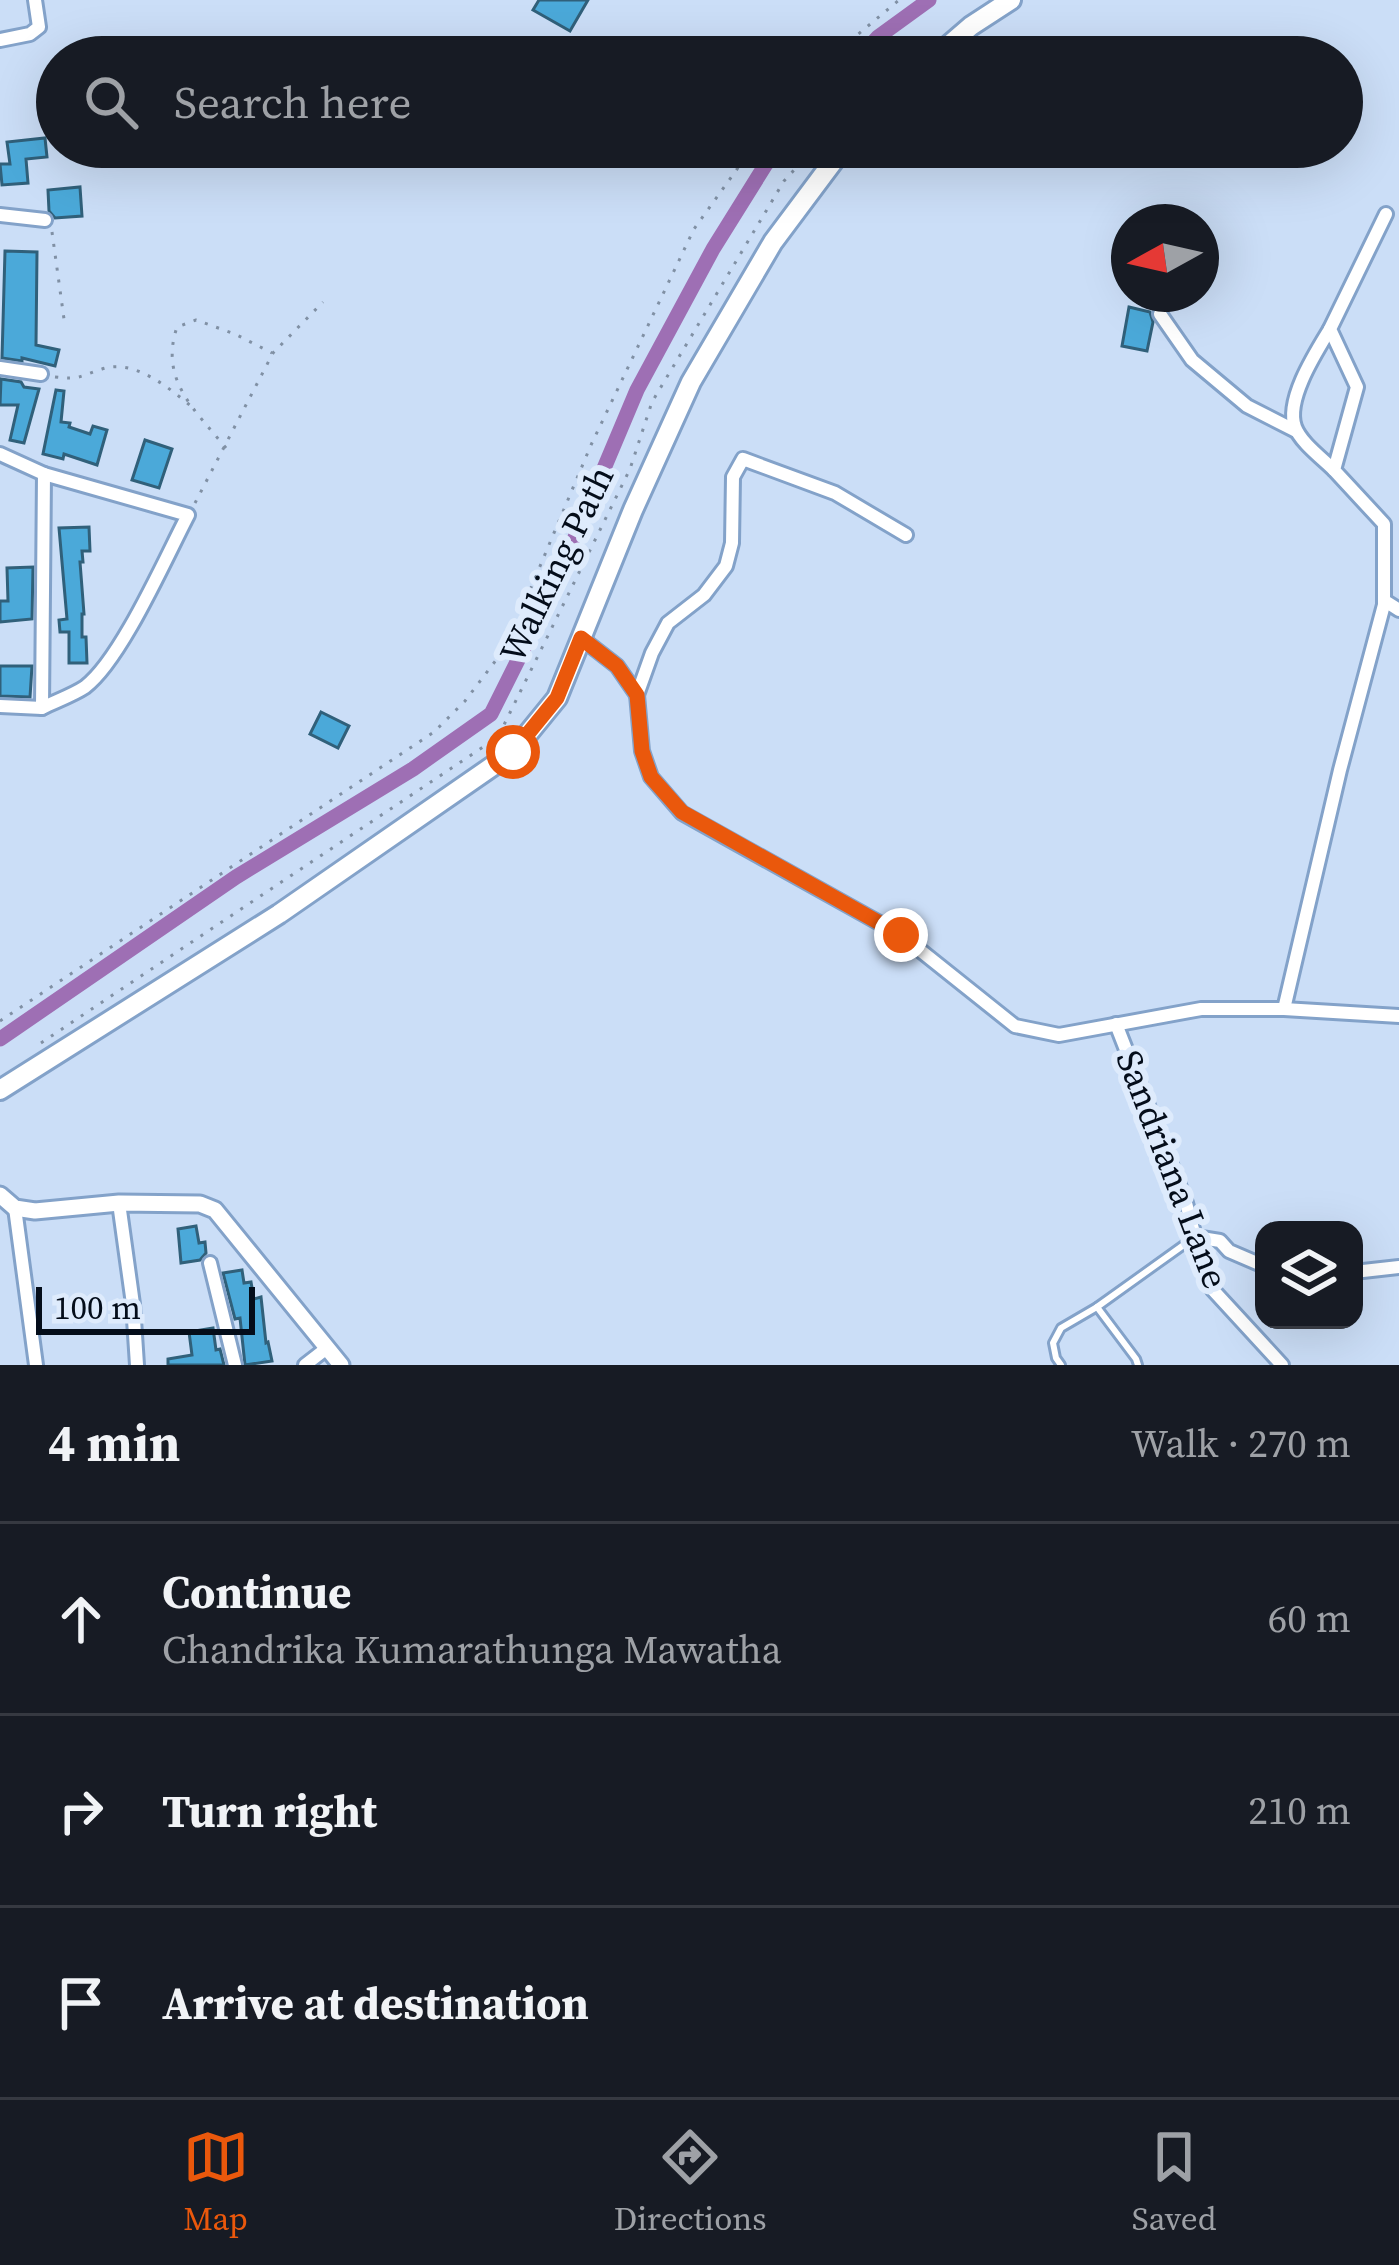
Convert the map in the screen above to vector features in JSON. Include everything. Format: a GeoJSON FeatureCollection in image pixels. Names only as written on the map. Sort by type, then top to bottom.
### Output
{"type":"FeatureCollection","features":[{"type":"Feature","properties":{"kind":"main road"},"geometry":{"type":"LineString","coordinates":[[959,36],[1011,0]]}},
{"type":"Feature","properties":{"kind":"main road"},"geometry":{"type":"LineString","coordinates":[[0,1090],[279,914],[513,752],[557,698],[691,382],[773,242],[826,168]]}},
{"type":"Feature","properties":{"kind":"street"},"geometry":{"type":"LineString","coordinates":[[0,40],[30,34],[39,27],[35,0]]}},
{"type":"Feature","properties":{"kind":"street"},"geometry":{"type":"LineString","coordinates":[[1296,431],[1291,410],[1313,356],[1386,214]]}},
{"type":"Feature","properties":{"kind":"street"},"geometry":{"type":"LineString","coordinates":[[0,215],[45,220]]}},
{"type":"Feature","properties":{"kind":"street"},"geometry":{"type":"LineString","coordinates":[[1160,314],[1192,360],[1247,406],[1296,431],[1384,524],[1384,605],[1283,1009]]}},
{"type":"Feature","properties":{"kind":"street"},"geometry":{"type":"LineString","coordinates":[[1330,328],[1357,387],[1334,470]]}},
{"type":"Feature","properties":{"kind":"street"},"geometry":{"type":"LineString","coordinates":[[0,368],[41,374]]}},
{"type":"Feature","properties":{"kind":"street"},"geometry":{"type":"LineString","coordinates":[[0,454],[44,474],[188,514],[126,633],[86,686],[42,708],[0,706]]}},
{"type":"Feature","properties":{"kind":"street"},"geometry":{"type":"LineString","coordinates":[[906,535],[835,494],[743,458],[733,477],[732,544],[726,566],[704,596],[668,623],[637,695],[642,751],[651,777],[682,812],[901,935],[1015,1026],[1059,1034],[1201,1010],[1399,1016]]}},
{"type":"Feature","properties":{"kind":"street"},"geometry":{"type":"LineString","coordinates":[[42,708],[44,474]]}},
{"type":"Feature","properties":{"kind":"street"},"geometry":{"type":"LineString","coordinates":[[1384,605],[1385,601],[1399,610]]}},
{"type":"Feature","properties":{"kind":"street"},"geometry":{"type":"LineString","coordinates":[[581,638],[617,666],[637,695]]}},
{"type":"Feature","properties":{"kind":"street","name":"Sandriana Lane"},"geometry":{"type":"LineString","coordinates":[[1116,1024],[1186,1203],[1213,1290],[1282,1365]]}},
{"type":"Feature","properties":{"kind":"street"},"geometry":{"type":"LineString","coordinates":[[0,1195],[14,1208],[35,1211],[119,1203],[200,1204],[215,1210],[341,1365]]}},
{"type":"Feature","properties":{"kind":"street"},"geometry":{"type":"LineString","coordinates":[[119,1203],[134,1304],[137,1365]]}},
{"type":"Feature","properties":{"kind":"street"},"geometry":{"type":"LineString","coordinates":[[14,1208],[36,1365]]}},
{"type":"Feature","properties":{"kind":"street"},"geometry":{"type":"LineString","coordinates":[[1195,1237],[1220,1241],[1229,1251],[1255,1262]]}},
{"type":"Feature","properties":{"kind":"street"},"geometry":{"type":"LineString","coordinates":[[210,1263],[236,1365]]}},
{"type":"Feature","properties":{"kind":"street"},"geometry":{"type":"LineString","coordinates":[[1363,1271],[1399,1267]]}},
{"type":"Feature","properties":{"kind":"street"},"geometry":{"type":"LineString","coordinates":[[305,1365],[327,1348]]}},
{"type":"Feature","properties":{"kind":"lane"},"geometry":{"type":"LineString","coordinates":[[1061,1365],[1053,1343],[1061,1328],[1195,1237]]}},
{"type":"Feature","properties":{"kind":"lane"},"geometry":{"type":"LineString","coordinates":[[1097,1307],[1138,1365]]}},
{"type":"Feature","properties":{"kind":"path"},"geometry":{"type":"LineString","coordinates":[[853,36],[899,0]]}},
{"type":"Feature","properties":{"kind":"path"},"geometry":{"type":"LineString","coordinates":[[0,1022],[434,732],[465,701],[506,647],[591,445],[694,229],[738,168]]}},
{"type":"Feature","properties":{"kind":"path","name":"Walking Path"},"geometry":{"type":"LineString","coordinates":[[40,1044],[498,737],[630,469],[652,402],[796,168]]}},
{"type":"Feature","properties":{"kind":"path"},"geometry":{"type":"LineString","coordinates":[[45,220],[52,232],[64,319]]}},
{"type":"Feature","properties":{"kind":"path"},"geometry":{"type":"LineString","coordinates":[[188,514],[273,353],[323,302]]}},
{"type":"Feature","properties":{"kind":"path"},"geometry":{"type":"LineString","coordinates":[[226,448],[172,373],[170,347],[177,327],[196,320],[273,353]]}},
{"type":"Feature","properties":{"kind":"path"},"geometry":{"type":"LineString","coordinates":[[41,374],[79,380],[106,367],[123,366],[146,375],[194,408]]}},
{"type":"Feature","properties":{"kind":"building"},"geometry":{"type":"Polygon","coordinates":[[[539,0],[588,0],[570,31],[533,10],[539,0]]]}},
{"type":"Feature","properties":{"kind":"building"},"geometry":{"type":"Polygon","coordinates":[[[36,139],[36,158],[26,159],[28,183],[2,185],[0,164],[10,164],[7,142],[36,139]]]}},
{"type":"Feature","properties":{"kind":"building"},"geometry":{"type":"Polygon","coordinates":[[[80,187],[82,216],[55,218],[49,211],[48,190],[80,187]]]}},
{"type":"Feature","properties":{"kind":"building"},"geometry":{"type":"Polygon","coordinates":[[[5,251],[37,252],[36,345],[59,350],[55,366],[2,358],[5,251]]]}},
{"type":"Feature","properties":{"kind":"building"},"geometry":{"type":"Polygon","coordinates":[[[1128,312],[1150,312],[1153,322],[1147,351],[1122,346],[1128,312]]]}},
{"type":"Feature","properties":{"kind":"building"},"geometry":{"type":"Polygon","coordinates":[[[1,379],[39,389],[24,443],[10,440],[18,405],[0,405],[1,379]]]}},
{"type":"Feature","properties":{"kind":"building"},"geometry":{"type":"Polygon","coordinates":[[[56,390],[64,391],[61,422],[90,434],[93,426],[107,430],[97,465],[64,454],[63,459],[43,454],[56,390]]]}},
{"type":"Feature","properties":{"kind":"building"},"geometry":{"type":"Polygon","coordinates":[[[145,440],[172,449],[159,488],[132,480],[145,440]]]}},
{"type":"Feature","properties":{"kind":"building"},"geometry":{"type":"Polygon","coordinates":[[[89,527],[90,551],[82,551],[80,562],[87,663],[69,663],[69,632],[60,632],[59,620],[67,619],[59,528],[89,527]]]}},
{"type":"Feature","properties":{"kind":"building"},"geometry":{"type":"Polygon","coordinates":[[[33,567],[32,619],[0,622],[0,601],[8,601],[7,568],[33,567]]]}},
{"type":"Feature","properties":{"kind":"building"},"geometry":{"type":"Polygon","coordinates":[[[0,666],[32,666],[30,697],[0,696],[0,666]]]}},
{"type":"Feature","properties":{"kind":"building"},"geometry":{"type":"Polygon","coordinates":[[[321,712],[349,726],[338,748],[310,734],[321,712]]]}},
{"type":"Feature","properties":{"kind":"building"},"geometry":{"type":"Polygon","coordinates":[[[196,1226],[206,1253],[200,1260],[181,1263],[178,1229],[196,1226]]]}},
{"type":"Feature","properties":{"kind":"building"},"geometry":{"type":"Polygon","coordinates":[[[242,1270],[244,1283],[251,1282],[254,1299],[261,1297],[272,1361],[245,1365],[240,1318],[235,1319],[223,1273],[242,1270]]]}},
{"type":"Feature","properties":{"kind":"building"},"geometry":{"type":"Polygon","coordinates":[[[213,1328],[224,1365],[168,1365],[168,1359],[192,1355],[189,1332],[213,1328]]]}},
{"type":"Feature","properties":{"kind":"waterway"},"geometry":{"type":"LineString","coordinates":[[879,36],[929,0]]}},
{"type":"Feature","properties":{"kind":"waterway"},"geometry":{"type":"LineString","coordinates":[[0,1039],[236,877],[413,769],[491,714],[552,592],[637,390],[713,249],[764,168]]}},
{"type":"Feature","properties":{"kind":"route"},"geometry":{"type":"LineString","coordinates":[[513,752],[557,698],[581,638],[617,666],[637,695],[642,751],[651,777],[682,812],[901,935]]}}]}
